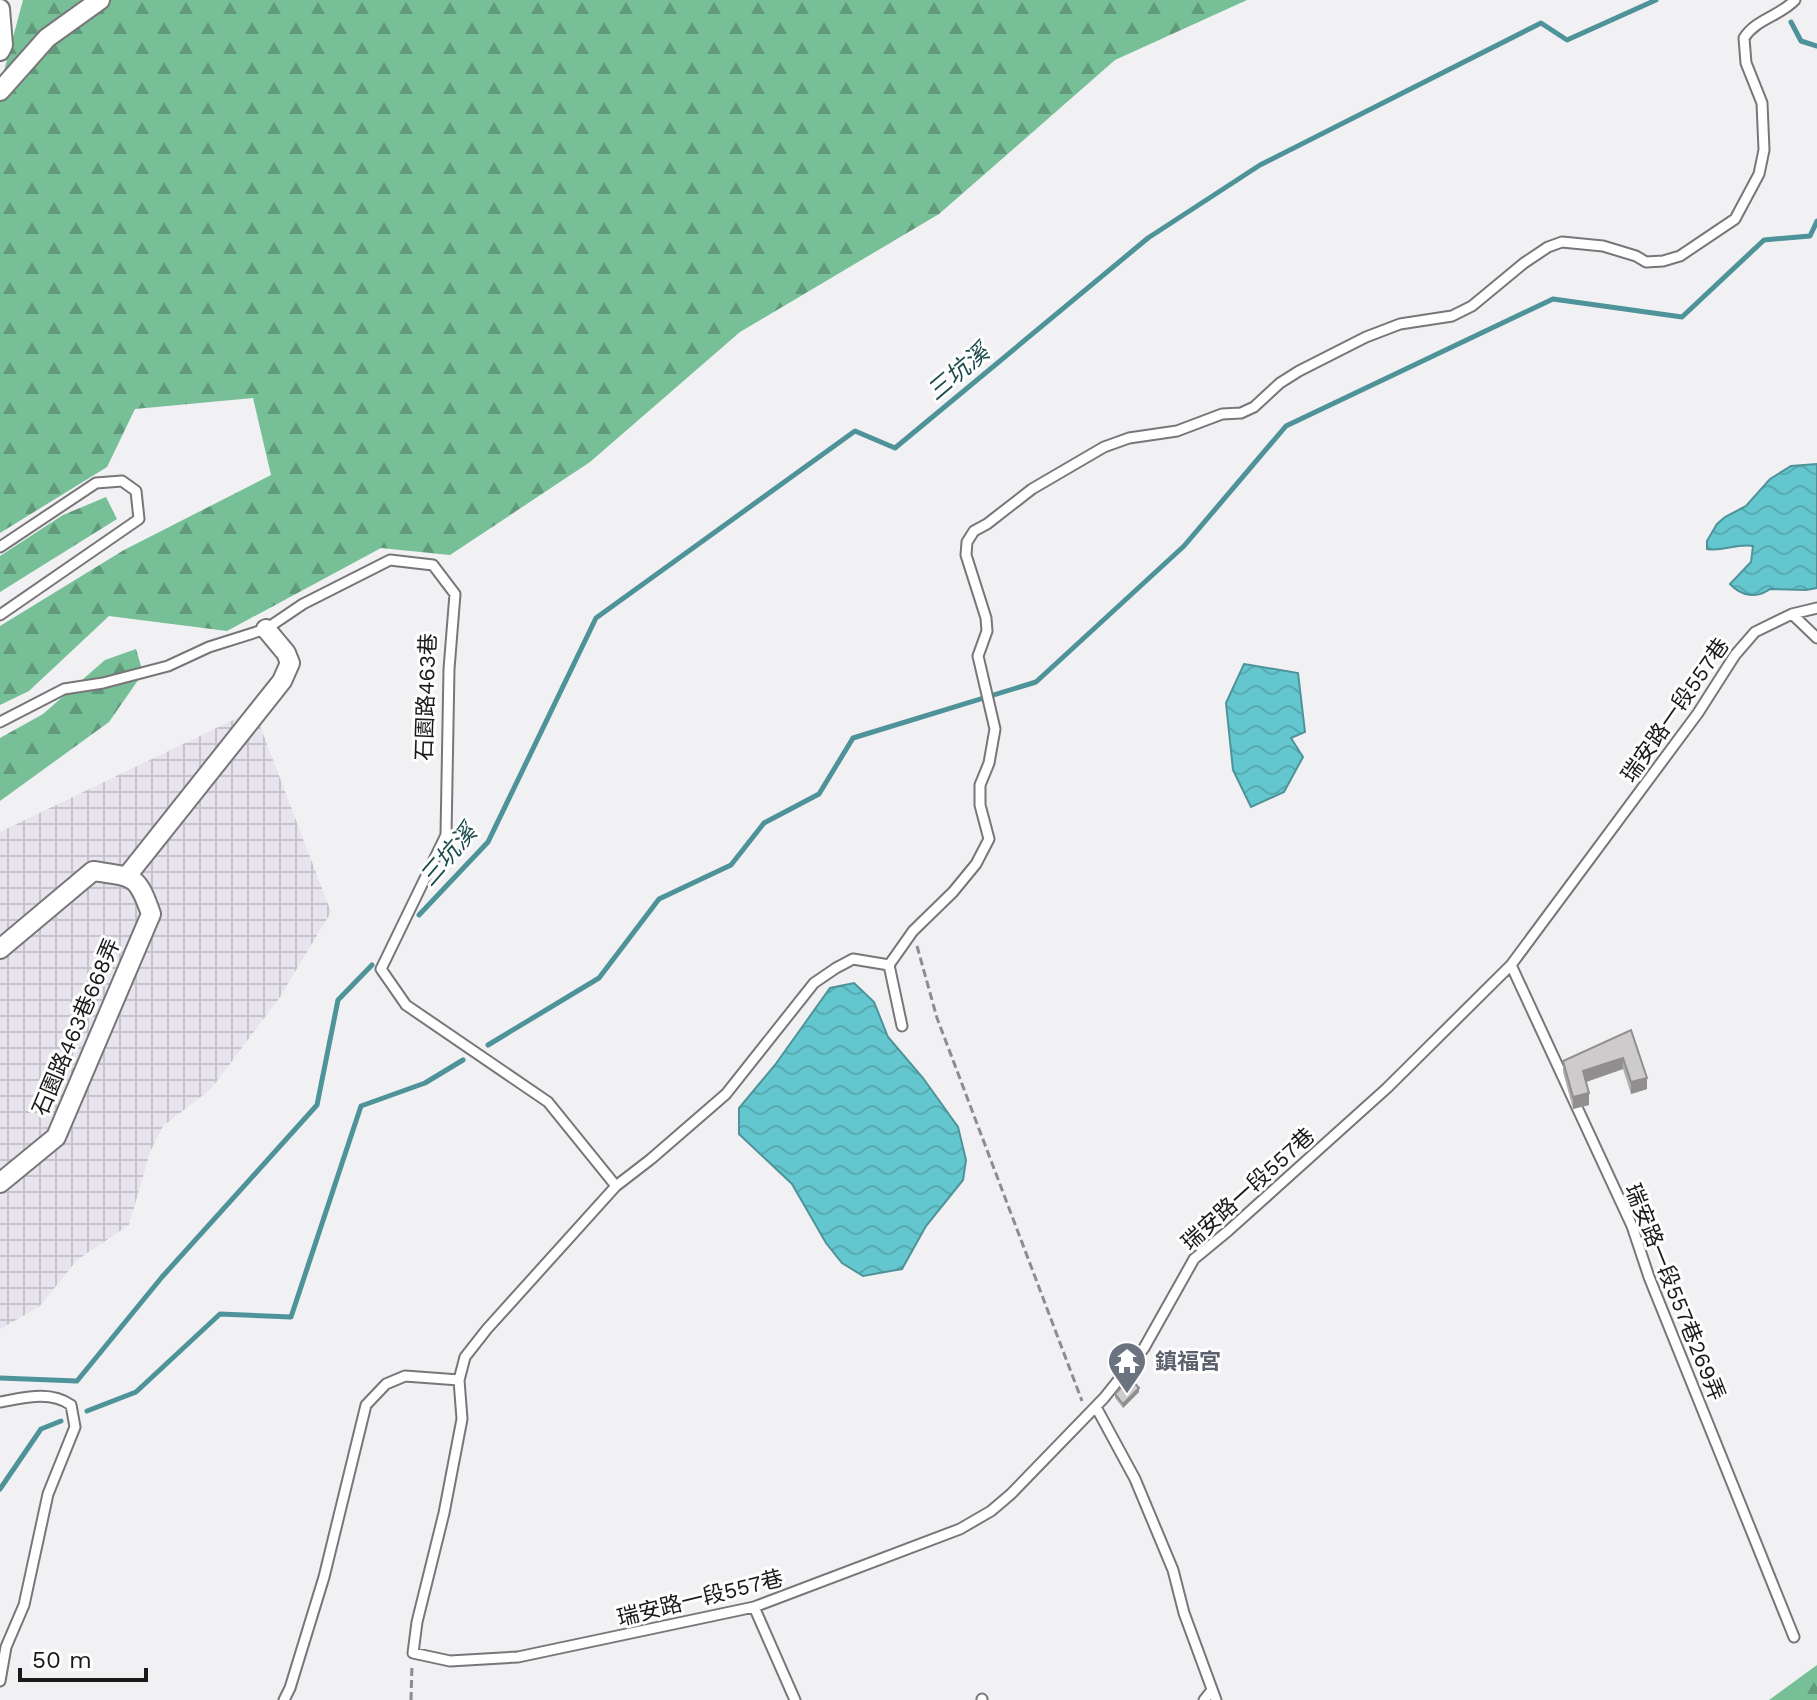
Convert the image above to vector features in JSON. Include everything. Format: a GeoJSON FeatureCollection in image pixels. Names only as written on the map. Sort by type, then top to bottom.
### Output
{"type":"FeatureCollection","features":[{"type":"Feature","properties":{"kind":"street"},"geometry":{"type":"LineString","coordinates":[[0,91],[47,38],[100,0]]}},
{"type":"Feature","properties":{"kind":"street"},"geometry":{"type":"LineString","coordinates":[[0,9],[3,45],[0,51]]}},
{"type":"Feature","properties":{"kind":"street"},"geometry":{"type":"LineString","coordinates":[[0,949],[93,871],[127,876],[282,681],[290,663],[286,653],[266,629]]}},
{"type":"Feature","properties":{"kind":"street","name":"石園路463巷668弄"},"geometry":{"type":"LineString","coordinates":[[0,1183],[56,1137],[151,914],[140,884],[127,876]]}},
{"type":"Feature","properties":{"kind":"lane"},"geometry":{"type":"LineString","coordinates":[[902,1026],[889,965],[913,931],[953,892],[976,864],[989,839],[980,805],[980,785],[989,763],[995,729],[978,656],[987,631],[986,618],[966,555],[967,542],[974,531],[1032,489],[1104,447],[1129,438],[1177,431],[1222,414],[1241,413],[1254,407],[1280,383],[1299,371],[1366,337],[1400,324],[1452,316],[1548,247],[1562,242],[1603,246],[1646,262],[1680,256],[1735,219],[1759,174],[1764,150],[1762,103],[1746,63],[1744,38],[1757,24],[1788,8],[1795,0]]}},
{"type":"Feature","properties":{"kind":"lane"},"geometry":{"type":"LineString","coordinates":[[0,547],[96,483],[122,481],[136,491],[139,519],[0,615]]}},
{"type":"Feature","properties":{"kind":"lane","name":"石園路463巷"},"geometry":{"type":"LineString","coordinates":[[0,722],[64,689],[103,683],[168,666],[209,647],[266,629],[303,604],[390,560],[433,565],[455,594],[449,669],[446,835],[381,969],[406,1005],[548,1102],[616,1186]]}},
{"type":"Feature","properties":{"kind":"lane","name":"瑞安路一段557巷"},"geometry":{"type":"LineString","coordinates":[[413,1653],[450,1661],[518,1657],[754,1607],[960,1529],[991,1511],[1096,1407],[1144,1348],[1194,1259],[1387,1088],[1511,965],[1698,713],[1735,655],[1755,632],[1792,614],[1817,608]]}},
{"type":"Feature","properties":{"kind":"lane"},"geometry":{"type":"LineString","coordinates":[[1792,614],[1817,638]]}},
{"type":"Feature","properties":{"kind":"lane"},"geometry":{"type":"LineString","coordinates":[[413,1653],[417,1622],[444,1513],[462,1419],[459,1380],[465,1357],[616,1186],[726,1094],[814,983],[853,959],[889,965]]}},
{"type":"Feature","properties":{"kind":"lane","name":"瑞安路一段557巷269弄"},"geometry":{"type":"LineString","coordinates":[[1511,965],[1632,1226],[1649,1277],[1794,1637]]}},
{"type":"Feature","properties":{"kind":"lane"},"geometry":{"type":"LineString","coordinates":[[284,1700],[324,1577],[366,1405],[386,1384],[405,1376],[459,1380]]}},
{"type":"Feature","properties":{"kind":"lane"},"geometry":{"type":"LineString","coordinates":[[0,1402],[42,1395],[62,1399],[71,1405],[75,1427],[48,1494],[24,1605],[6,1647],[0,1681]]}},
{"type":"Feature","properties":{"kind":"lane"},"geometry":{"type":"LineString","coordinates":[[1096,1407],[1135,1479],[1167,1557],[1214,1695],[1204,1700]]}},
{"type":"Feature","properties":{"kind":"lane"},"geometry":{"type":"LineString","coordinates":[[754,1607],[795,1700]]}},
{"type":"Feature","properties":{"kind":"path"},"geometry":{"type":"LineString","coordinates":[[913,931],[937,1018],[1087,1415]]}},
{"type":"Feature","properties":{"kind":"path"},"geometry":{"type":"LineString","coordinates":[[411,1700],[413,1653]]}},
{"type":"Feature","properties":{"kind":"shaded area"},"geometry":{"type":"Polygon","coordinates":[[[254,710],[331,912],[280,997],[211,1089],[163,1126],[150,1152],[129,1225],[77,1260],[39,1307],[0,1329],[0,832],[254,710]]]}},
{"type":"Feature","properties":{"kind":"green space"},"geometry":{"type":"Polygon","coordinates":[[[23,0],[1247,0],[1115,60],[939,214],[740,332],[590,462],[450,555],[381,548],[227,631],[109,616],[29,691],[0,705],[0,626],[124,550],[271,475],[253,398],[135,409],[107,467],[0,533],[0,86],[23,0]]]}},
{"type":"Feature","properties":{"kind":"green space"},"geometry":{"type":"Polygon","coordinates":[[[106,497],[117,519],[0,592],[0,556],[63,515],[106,497]]]}},
{"type":"Feature","properties":{"kind":"green space"},"geometry":{"type":"Polygon","coordinates":[[[136,649],[143,673],[109,722],[0,801],[0,738],[43,714],[105,660],[136,649]]]}},
{"type":"Feature","properties":{"kind":"green space"},"geometry":{"type":"Polygon","coordinates":[[[1817,1665],[1817,1700],[1769,1700],[1817,1665]]]}},
{"type":"Feature","properties":{"kind":"water"},"geometry":{"type":"Polygon","coordinates":[[[1817,464],[1817,588],[1770,589],[1755,595],[1739,591],[1730,584],[1751,562],[1753,546],[1707,549],[1707,541],[1717,524],[1746,506],[1770,479],[1791,466],[1817,464]]]}},
{"type":"Feature","properties":{"kind":"water"},"geometry":{"type":"Polygon","coordinates":[[[1244,664],[1298,673],[1305,732],[1291,738],[1303,757],[1284,792],[1251,807],[1233,770],[1226,703],[1244,664]]]}},
{"type":"Feature","properties":{"kind":"water"},"geometry":{"type":"Polygon","coordinates":[[[854,983],[874,1002],[888,1037],[923,1078],[958,1127],[966,1160],[963,1180],[926,1226],[902,1269],[863,1276],[842,1263],[826,1243],[792,1184],[739,1134],[739,1108],[775,1065],[830,988],[854,983]]]}},
{"type":"Feature","properties":{"kind":"building"},"geometry":{"type":"Polygon","coordinates":[[[1631,1030],[1647,1078],[1631,1082],[1623,1058],[1583,1071],[1589,1093],[1573,1097],[1563,1061],[1631,1030]]]}},
{"type":"Feature","properties":{"kind":"building","name":"鎮福宮"},"geometry":{"type":"Polygon","coordinates":[[[1130,1378],[1139,1388],[1123,1404],[1115,1394],[1130,1378]]]}},
{"type":"Feature","properties":{"kind":"waterway","name":"三坑溪"},"geometry":{"type":"LineString","coordinates":[[419,915],[488,842],[596,618],[855,431],[895,448],[1148,238],[1260,165],[1541,23],[1567,40],[1656,0]]}},
{"type":"Feature","properties":{"kind":"waterway","name":"三坑溪"},"geometry":{"type":"LineString","coordinates":[[1791,22],[1801,41],[1817,46]]}},
{"type":"Feature","properties":{"kind":"waterway"},"geometry":{"type":"LineString","coordinates":[[488,1045],[599,978],[659,899],[731,865],[764,823],[819,794],[853,738],[1036,682],[1184,546],[1286,426],[1553,299],[1682,317],[1764,240],[1810,236],[1817,221]]}},
{"type":"Feature","properties":{"kind":"waterway","name":"三坑溪"},"geometry":{"type":"LineString","coordinates":[[0,1378],[77,1381],[162,1277],[317,1105],[338,1000],[372,965]]}},
{"type":"Feature","properties":{"kind":"waterway"},"geometry":{"type":"LineString","coordinates":[[87,1411],[136,1392],[220,1314],[291,1317],[361,1106],[425,1083],[463,1060]]}},
{"type":"Feature","properties":{"kind":"waterway"},"geometry":{"type":"LineString","coordinates":[[0,1489],[41,1429],[61,1421]]}},
{"type":"Feature","properties":{"kind":"place","name":"鎮福宮"},"geometry":{"type":"Point","coordinates":[1127,1395]}}]}
